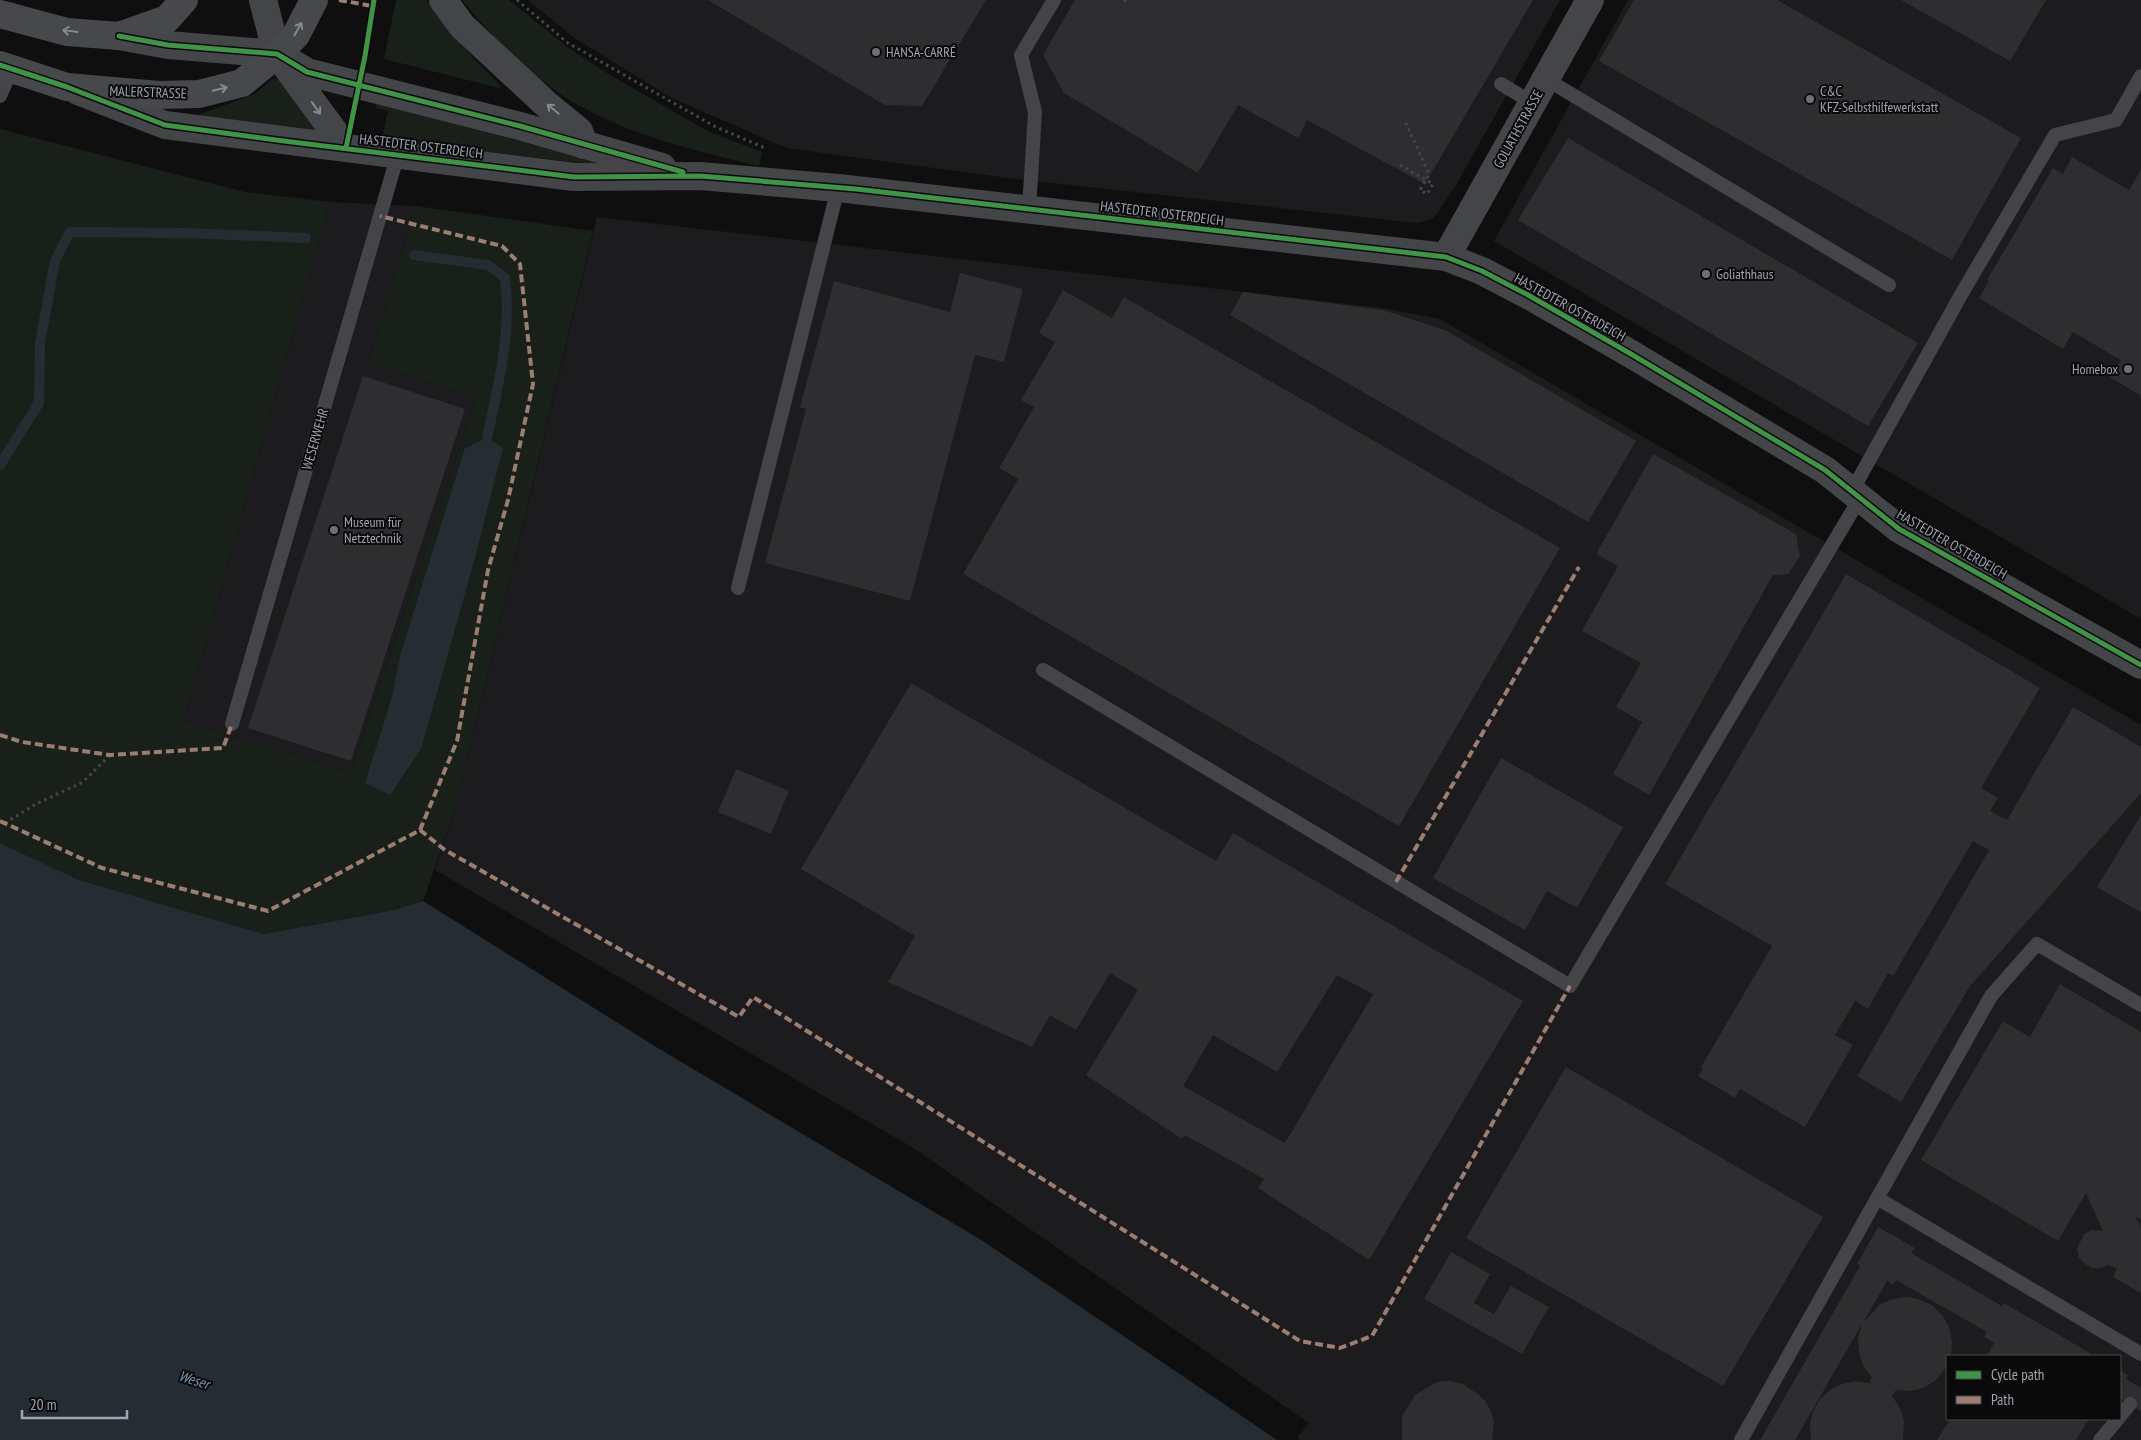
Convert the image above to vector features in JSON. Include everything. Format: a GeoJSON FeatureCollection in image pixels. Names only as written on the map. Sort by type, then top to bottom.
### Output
{"type":"FeatureCollection","features":[{"type":"Feature","properties":{"kind":"main road"},"geometry":{"type":"LineString","coordinates":[[119,36],[167,19],[184,0]]}},
{"type":"Feature","properties":{"kind":"main road","name":"MALERSTRASSE"},"geometry":{"type":"LineString","coordinates":[[68,87],[159,95],[199,94],[242,83],[277,54],[296,34],[314,0]]}},
{"type":"Feature","properties":{"kind":"main road","name":"HASTEDTER OSTERDEICH"},"geometry":{"type":"LineString","coordinates":[[0,14],[67,32],[119,36]]}},
{"type":"Feature","properties":{"kind":"main road","name":"HASTEDTER OSTERDEICH"},"geometry":{"type":"LineString","coordinates":[[6,67],[68,87]]}},
{"type":"Feature","properties":{"kind":"street"},"geometry":{"type":"LineString","coordinates":[[263,0],[277,54],[346,148]]}},
{"type":"Feature","properties":{"kind":"street"},"geometry":{"type":"LineString","coordinates":[[443,0],[462,26],[546,104],[579,131],[584,145]]}},
{"type":"Feature","properties":{"kind":"street","name":"GOLIATHSTRASSE"},"geometry":{"type":"LineString","coordinates":[[1446,257],[1590,0]]}},
{"type":"Feature","properties":{"kind":"street","name":"HASTEDTER OSTERDEICH"},"geometry":{"type":"LineString","coordinates":[[119,36],[168,45],[277,54],[307,72],[520,126],[700,176]]}},
{"type":"Feature","properties":{"kind":"street","name":"HASTEDTER OSTERDEICH"},"geometry":{"type":"LineString","coordinates":[[68,87],[165,125],[574,177],[700,176],[838,188],[1446,257],[1482,271],[1528,295],[1631,354],[1825,470],[1899,529],[2141,665]]}},
{"type":"Feature","properties":{"kind":"lane"},"geometry":{"type":"LineString","coordinates":[[1030,209],[1035,112],[1021,55],[1054,0]]}},
{"type":"Feature","properties":{"kind":"lane"},"geometry":{"type":"LineString","coordinates":[[0,96],[6,67]]}},
{"type":"Feature","properties":{"kind":"lane"},"geometry":{"type":"LineString","coordinates":[[1042,670],[1570,986],[1856,495],[1962,293],[2055,135],[2116,120],[2141,76]]}},
{"type":"Feature","properties":{"kind":"lane"},"geometry":{"type":"LineString","coordinates":[[1546,79],[1889,285]]}},
{"type":"Feature","properties":{"kind":"lane"},"geometry":{"type":"LineString","coordinates":[[1501,84],[1532,103]]}},
{"type":"Feature","properties":{"kind":"lane","name":"WESERWEHR"},"geometry":{"type":"LineString","coordinates":[[232,724],[398,154]]}},
{"type":"Feature","properties":{"kind":"lane"},"geometry":{"type":"LineString","coordinates":[[738,588],[838,188]]}},
{"type":"Feature","properties":{"kind":"lane"},"geometry":{"type":"LineString","coordinates":[[1741,1440],[1991,996],[2037,944],[2141,1005]]}},
{"type":"Feature","properties":{"kind":"lane"},"geometry":{"type":"LineString","coordinates":[[1877,1198],[2141,1354]]}},
{"type":"Feature","properties":{"kind":"lane"},"geometry":{"type":"LineString","coordinates":[[2121,1415],[2130,1404]]}},
{"type":"Feature","properties":{"kind":"lane"},"geometry":{"type":"LineString","coordinates":[[2100,1440],[2117,1420]]}},
{"type":"Feature","properties":{"kind":"path"},"geometry":{"type":"LineString","coordinates":[[517,0],[568,43],[714,126],[773,151]]}},
{"type":"Feature","properties":{"kind":"path"},"geometry":{"type":"LineString","coordinates":[[1400,165],[1421,176],[1427,180],[1433,184],[1427,194],[1420,190],[1425,182],[1429,174],[1405,121]]}},
{"type":"Feature","properties":{"kind":"path"},"geometry":{"type":"LineString","coordinates":[[5,823],[36,804],[83,782],[110,755]]}},
{"type":"Feature","properties":{"kind":"shaded area"},"geometry":{"type":"Polygon","coordinates":[[[396,0],[426,0],[472,57],[501,86],[499,88],[384,59],[396,0]]]}},
{"type":"Feature","properties":{"kind":"shaded area"},"geometry":{"type":"Polygon","coordinates":[[[462,0],[509,0],[567,47],[610,75],[709,132],[762,152],[759,166],[690,149],[645,135],[580,106],[563,96],[516,59],[462,0]]]}},
{"type":"Feature","properties":{"kind":"shaded area"},"geometry":{"type":"Polygon","coordinates":[[[528,0],[1560,0],[1456,185],[1433,219],[1416,223],[1008,178],[786,148],[672,98],[573,37],[528,0]]]}},
{"type":"Feature","properties":{"kind":"shaded area"},"geometry":{"type":"Polygon","coordinates":[[[1628,0],[2141,0],[2141,619],[1494,241],[1628,0]]]}},
{"type":"Feature","properties":{"kind":"shaded area"},"geometry":{"type":"Polygon","coordinates":[[[272,79],[281,80],[326,134],[198,115],[255,94],[272,79]]]}},
{"type":"Feature","properties":{"kind":"shaded area"},"geometry":{"type":"Polygon","coordinates":[[[377,101],[439,116],[598,162],[598,165],[393,141],[382,137],[388,111],[376,108],[377,101]]]}},
{"type":"Feature","properties":{"kind":"shaded area"},"geometry":{"type":"Polygon","coordinates":[[[0,129],[245,192],[330,202],[184,721],[351,773],[476,398],[368,363],[416,206],[593,231],[455,810],[423,901],[394,910],[264,934],[79,880],[0,843],[0,129]]]}},
{"type":"Feature","properties":{"kind":"shaded area"},"geometry":{"type":"Polygon","coordinates":[[[330,202],[416,206],[368,363],[476,398],[351,773],[184,721],[330,202]]]}},
{"type":"Feature","properties":{"kind":"shaded area"},"geometry":{"type":"Polygon","coordinates":[[[597,217],[1383,308],[1440,319],[2141,725],[2141,1440],[1300,1440],[1297,1438],[1309,1423],[915,1149],[435,870],[455,810],[597,217]]]}},
{"type":"Feature","properties":{"kind":"water"},"geometry":{"type":"Polygon","coordinates":[[[487,438],[503,448],[473,565],[421,749],[390,795],[365,783],[392,697],[400,656],[465,448],[487,438]]]}},
{"type":"Feature","properties":{"kind":"water","name":"Weser"},"geometry":{"type":"Polygon","coordinates":[[[0,843],[79,880],[264,934],[394,910],[423,901],[661,1050],[983,1241],[1277,1440],[0,1440],[0,843]]]}},
{"type":"Feature","properties":{"kind":"building","name":"HANSA-CARRÉ"},"geometry":{"type":"Polygon","coordinates":[[[708,0],[986,0],[922,106],[885,105],[708,0]]]}},
{"type":"Feature","properties":{"kind":"building"},"geometry":{"type":"Polygon","coordinates":[[[1075,0],[1533,0],[1425,184],[1307,120],[1298,138],[1238,105],[1198,173],[1064,93],[1043,55],[1075,0]]]}},
{"type":"Feature","properties":{"kind":"building","name":"C&C KFZ-Selbsthilfewerkstatt"},"geometry":{"type":"Polygon","coordinates":[[[1634,0],[1777,0],[2021,138],[1952,260],[1599,61],[1634,0]]]}},
{"type":"Feature","properties":{"kind":"building"},"geometry":{"type":"Polygon","coordinates":[[[1901,0],[2046,0],[2010,61],[1901,0]]]}},
{"type":"Feature","properties":{"kind":"building","name":"Goliathhaus"},"geometry":{"type":"Polygon","coordinates":[[[1568,138],[1918,343],[1868,426],[1518,220],[1568,138]]]}},
{"type":"Feature","properties":{"kind":"building"},"geometry":{"type":"Polygon","coordinates":[[[2072,157],[2129,190],[2141,170],[2141,396],[2110,377],[2121,360],[2073,332],[2063,349],[1979,298],[1989,281],[1987,280],[2053,168],[2063,174],[2072,157]]]}},
{"type":"Feature","properties":{"kind":"building"},"geometry":{"type":"Polygon","coordinates":[[[960,273],[1023,289],[1004,362],[975,355],[910,601],[765,563],[806,409],[800,407],[834,281],[950,312],[960,273]]]}},
{"type":"Feature","properties":{"kind":"building"},"geometry":{"type":"Polygon","coordinates":[[[1063,290],[1112,318],[1124,297],[1560,548],[1399,826],[963,574],[1018,479],[999,468],[1034,407],[1021,400],[1055,342],[1039,333],[1063,290]]]}},
{"type":"Feature","properties":{"kind":"building"},"geometry":{"type":"Polygon","coordinates":[[[1243,292],[1383,310],[1445,330],[1636,441],[1588,522],[1230,315],[1243,292]]]}},
{"type":"Feature","properties":{"kind":"building"},"geometry":{"type":"Polygon","coordinates":[[[363,376],[465,409],[351,761],[248,728],[363,376]]]}},
{"type":"Feature","properties":{"kind":"building"},"geometry":{"type":"Polygon","coordinates":[[[1653,454],[1796,534],[1800,556],[1788,574],[1773,575],[1649,795],[1613,774],[1642,722],[1616,707],[1641,663],[1582,631],[1618,566],[1596,554],[1653,454]]]}},
{"type":"Feature","properties":{"kind":"building"},"geometry":{"type":"Polygon","coordinates":[[[1846,574],[2040,688],[1981,788],[1998,798],[1990,811],[2007,820],[2073,707],[2141,747],[2141,793],[1970,986],[1901,1102],[1857,1076],[1989,850],[1973,841],[1893,976],[1888,973],[1868,1009],[1855,1001],[1835,1035],[1853,1045],[1805,1127],[1740,1089],[1735,1098],[1698,1076],[1703,1068],[1701,1067],[1772,946],[1665,884],[1846,574]]]}},
{"type":"Feature","properties":{"kind":"building"},"geometry":{"type":"Polygon","coordinates":[[[911,683],[1216,861],[1233,833],[1523,1001],[1369,1260],[1258,1188],[1264,1179],[1185,1135],[1182,1139],[1086,1075],[1138,990],[1110,973],[1076,1030],[1050,1015],[1032,1047],[888,982],[915,936],[801,869],[911,683]],[[1337,975],[1277,1072],[1213,1035],[1183,1086],[1285,1143],[1373,994],[1337,975]]]}},
{"type":"Feature","properties":{"kind":"building"},"geometry":{"type":"Polygon","coordinates":[[[1501,758],[1623,827],[1577,908],[1547,891],[1525,930],[1433,878],[1501,758]]]}},
{"type":"Feature","properties":{"kind":"building"},"geometry":{"type":"Polygon","coordinates":[[[736,769],[789,791],[771,834],[718,812],[736,769]]]}},
{"type":"Feature","properties":{"kind":"building"},"geometry":{"type":"Polygon","coordinates":[[[2141,815],[2141,910],[2140,912],[2097,887],[2141,815]]]}},
{"type":"Feature","properties":{"kind":"building"},"geometry":{"type":"Polygon","coordinates":[[[2060,984],[2141,1032],[2141,1220],[2135,1216],[2141,1227],[2141,1293],[2113,1277],[2117,1269],[2108,1265],[2101,1268],[2092,1268],[2079,1258],[2077,1249],[2084,1234],[2091,1230],[2103,1231],[2086,1193],[2058,1241],[1921,1160],[2003,1021],[2030,1037],[2060,984]]]}},
{"type":"Feature","properties":{"kind":"building"},"geometry":{"type":"Polygon","coordinates":[[[1566,1067],[1823,1217],[1723,1386],[1466,1238],[1566,1067]]]}},
{"type":"Feature","properties":{"kind":"building"},"geometry":{"type":"Polygon","coordinates":[[[1878,1227],[1915,1248],[1911,1253],[2002,1306],[2004,1303],[2093,1355],[1988,1355],[1994,1343],[1984,1337],[1987,1332],[1896,1280],[1893,1285],[1887,1281],[1863,1323],[1880,1304],[1893,1299],[1907,1297],[1921,1300],[1933,1306],[1943,1316],[1950,1329],[1952,1343],[1951,1355],[1946,1355],[1945,1369],[1936,1380],[1924,1388],[1910,1391],[1896,1390],[1892,1396],[1900,1408],[1904,1420],[1903,1440],[1811,1440],[1810,1424],[1813,1411],[1820,1399],[1830,1390],[1842,1384],[1855,1381],[1869,1383],[1872,1377],[1863,1366],[1859,1353],[1858,1338],[1862,1324],[1795,1440],[1760,1440],[1860,1266],[1857,1264],[1878,1227]]]}},
{"type":"Feature","properties":{"kind":"building"},"geometry":{"type":"Polygon","coordinates":[[[1451,1252],[1490,1274],[1474,1303],[1494,1314],[1511,1286],[1549,1307],[1522,1354],[1424,1299],[1451,1252]]]}},
{"type":"Feature","properties":{"kind":"building"},"geometry":{"type":"Polygon","coordinates":[[[2121,1372],[2128,1375],[2126,1379],[2141,1388],[2141,1411],[2121,1399],[2121,1372]]]}},
{"type":"Feature","properties":{"kind":"building"},"geometry":{"type":"Polygon","coordinates":[[[1450,1381],[1463,1384],[1483,1398],[1490,1409],[1494,1421],[1492,1440],[1402,1440],[1402,1416],[1415,1395],[1437,1382],[1450,1381]]]}},
{"type":"Feature","properties":{"kind":"building"},"geometry":{"type":"Polygon","coordinates":[[[1949,1420],[2088,1420],[2076,1440],[1937,1440],[1949,1420]]]}},
{"type":"Feature","properties":{"kind":"waterway"},"geometry":{"type":"LineString","coordinates":[[0,465],[39,403],[40,343],[55,261],[70,232],[188,233],[306,238]]}},
{"type":"Feature","properties":{"kind":"waterway"},"geometry":{"type":"LineString","coordinates":[[414,255],[488,265],[505,278],[507,318],[503,359],[487,438]]}},
{"type":"Feature","properties":{"kind":"marked path"},"geometry":{"type":"LineString","coordinates":[[339,0],[372,6]]}},
{"type":"Feature","properties":{"kind":"marked path"},"geometry":{"type":"LineString","coordinates":[[0,821],[102,868],[268,911],[420,830],[457,741],[488,570],[508,500],[533,384],[520,264],[502,246],[380,216]]}},
{"type":"Feature","properties":{"kind":"marked path"},"geometry":{"type":"LineString","coordinates":[[1396,882],[1579,567]]}},
{"type":"Feature","properties":{"kind":"marked path"},"geometry":{"type":"LineString","coordinates":[[0,735],[22,742],[110,755],[223,748],[232,724]]}},
{"type":"Feature","properties":{"kind":"marked path"},"geometry":{"type":"LineString","coordinates":[[420,830],[445,850],[739,1017],[753,997],[1300,1341],[1340,1348],[1372,1336],[1570,986]]}},
{"type":"Feature","properties":{"kind":"cycle path"},"geometry":{"type":"LineString","coordinates":[[346,148],[365,56],[374,0]]}},
{"type":"Feature","properties":{"kind":"cycle path"},"geometry":{"type":"LineString","coordinates":[[119,36],[168,45],[277,54],[307,72],[520,126],[683,172]]}},
{"type":"Feature","properties":{"kind":"cycle path"},"geometry":{"type":"LineString","coordinates":[[0,65],[67,87],[165,125],[284,141],[574,177],[700,176],[856,189],[1446,257],[1482,271],[1528,295],[1631,354],[1825,470],[1899,529],[2141,665]]}},
{"type":"Feature","properties":{"kind":"place","name":"HANSA-CARRÉ"},"geometry":{"type":"Point","coordinates":[876,52]}},
{"type":"Feature","properties":{"kind":"place","name":"C&C KFZ-Selbsthilfewerkstatt"},"geometry":{"type":"Point","coordinates":[1810,99]}},
{"type":"Feature","properties":{"kind":"place","name":"Goliathhaus"},"geometry":{"type":"Point","coordinates":[1706,274]}},
{"type":"Feature","properties":{"kind":"place","name":"Homebox"},"geometry":{"type":"Point","coordinates":[2128,369]}},
{"type":"Feature","properties":{"kind":"place","name":"Museum für Netztechnik"},"geometry":{"type":"Point","coordinates":[334,530]}}]}
